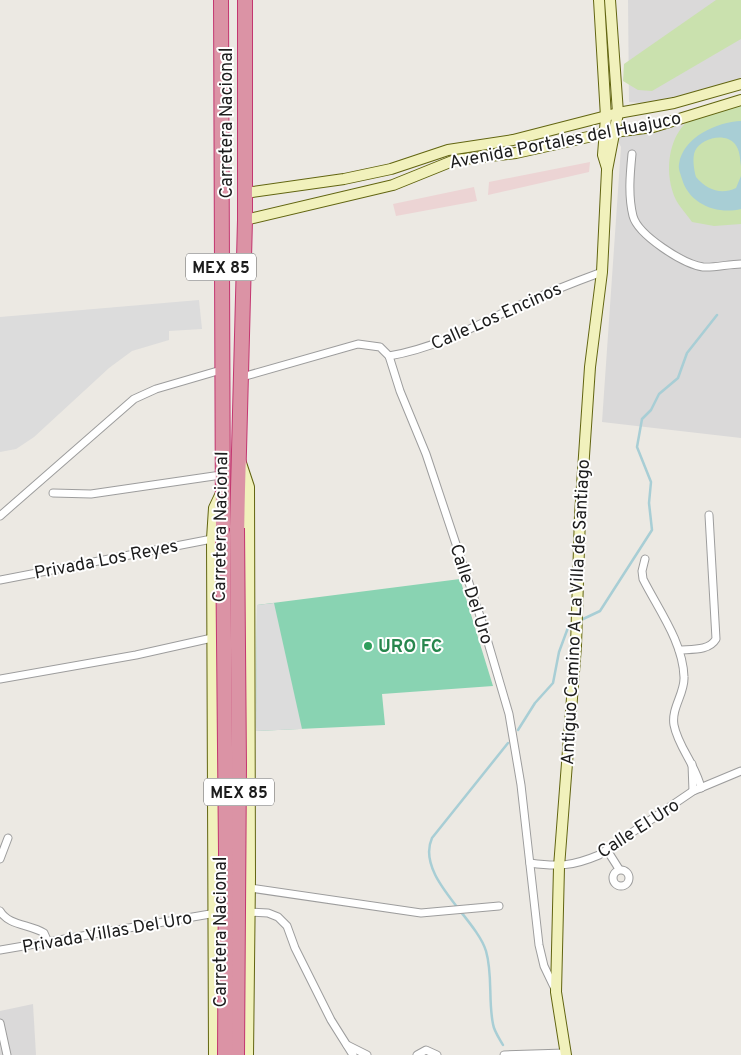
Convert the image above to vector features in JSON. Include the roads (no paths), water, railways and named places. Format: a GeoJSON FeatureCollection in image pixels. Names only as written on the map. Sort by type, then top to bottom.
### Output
{"type":"FeatureCollection","features":[{"type":"Feature","properties":{"kind":"highway","name":"Carretera Nacional"},"geometry":{"type":"LineString","coordinates":[[221,0],[222,491],[218,536],[226,1055]]}},
{"type":"Feature","properties":{"kind":"highway","name":"Carretera Nacional"},"geometry":{"type":"LineString","coordinates":[[237,1055],[239,755],[237,528],[245,220],[245,0]]}},
{"type":"Feature","properties":{"kind":"street","name":"Antiguo Camino A La Villa de Santiago"},"geometry":{"type":"LineString","coordinates":[[599,0],[606,117],[610,133]]}},
{"type":"Feature","properties":{"kind":"street","name":"Antiguo Camino A La Villa de Santiago"},"geometry":{"type":"LineString","coordinates":[[566,1054],[556,992],[559,867],[576,627],[586,408],[602,272],[607,170],[603,155],[618,114],[610,0]]}},
{"type":"Feature","properties":{"kind":"street","name":"Avenida Portales del Huajuco"},"geometry":{"type":"LineString","coordinates":[[245,192],[344,179],[391,169],[448,150],[513,140],[618,114],[667,105],[741,84]]}},
{"type":"Feature","properties":{"kind":"street","name":"Avenida Portales del Huajuco"},"geometry":{"type":"LineString","coordinates":[[245,220],[346,197],[392,184],[455,160],[516,152],[610,133],[653,127],[741,100]]}},
{"type":"Feature","properties":{"kind":"street"},"geometry":{"type":"LineString","coordinates":[[667,105],[672,121]]}},
{"type":"Feature","properties":{"kind":"street"},"geometry":{"type":"LineString","coordinates":[[632,154],[631,201],[633,217],[641,230],[683,260],[703,267],[741,264]]}},
{"type":"Feature","properties":{"kind":"street"},"geometry":{"type":"LineString","coordinates":[[344,179],[346,197]]}},
{"type":"Feature","properties":{"kind":"street","name":"Calle Los Encinos"},"geometry":{"type":"LineString","coordinates":[[389,356],[425,348],[460,335],[534,299],[602,272]]}},
{"type":"Feature","properties":{"kind":"street"},"geometry":{"type":"LineString","coordinates":[[242,378],[358,344],[380,347],[389,356]]}},
{"type":"Feature","properties":{"kind":"street","name":"Calle Del Uro"},"geometry":{"type":"LineString","coordinates":[[389,356],[429,463],[482,622],[509,714],[540,945],[544,966],[556,992]]}},
{"type":"Feature","properties":{"kind":"street"},"geometry":{"type":"LineString","coordinates":[[0,516],[134,399],[156,389],[221,370]]}},
{"type":"Feature","properties":{"kind":"street","name":"MEX 85"},"geometry":{"type":"LineString","coordinates":[[239,458],[247,476],[249,487],[250,912],[248,1055]]}},
{"type":"Feature","properties":{"kind":"street"},"geometry":{"type":"LineString","coordinates":[[53,493],[91,494],[221,475]]}},
{"type":"Feature","properties":{"kind":"street"},"geometry":{"type":"LineString","coordinates":[[679,650],[704,648],[713,644],[716,638],[709,515]]}},
{"type":"Feature","properties":{"kind":"street","name":"MEX 85"},"geometry":{"type":"LineString","coordinates":[[214,1055],[212,952],[214,800],[212,638],[218,536]]}},
{"type":"Feature","properties":{"kind":"street","name":"Privada Los Reyes"},"geometry":{"type":"LineString","coordinates":[[0,580],[218,536]]}},
{"type":"Feature","properties":{"kind":"street"},"geometry":{"type":"LineString","coordinates":[[645,559],[642,571],[643,579],[679,650],[684,678],[675,709],[674,725],[701,788]]}},
{"type":"Feature","properties":{"kind":"street"},"geometry":{"type":"LineString","coordinates":[[0,679],[136,655],[212,638]]}},
{"type":"Feature","properties":{"kind":"street"},"geometry":{"type":"LineString","coordinates":[[692,764],[693,791]]}},
{"type":"Feature","properties":{"kind":"street","name":"Calle El Uro"},"geometry":{"type":"LineString","coordinates":[[530,864],[559,867],[584,861],[607,850],[693,791],[741,771]]}},
{"type":"Feature","properties":{"kind":"street"},"geometry":{"type":"LineString","coordinates":[[0,859],[8,838]]}},
{"type":"Feature","properties":{"kind":"street"},"geometry":{"type":"LineString","coordinates":[[607,850],[620,870]]}},
{"type":"Feature","properties":{"kind":"street"},"geometry":{"type":"LineString","coordinates":[[212,878],[224,886],[232,887],[250,882],[421,913],[453,912],[499,906]]}},
{"type":"Feature","properties":{"kind":"street"},"geometry":{"type":"LineString","coordinates":[[0,911],[4,918],[38,929],[44,933],[48,942]]}},
{"type":"Feature","properties":{"kind":"street","name":"Privada Villas Del Uro"},"geometry":{"type":"LineString","coordinates":[[0,950],[214,914],[268,913],[278,917],[287,926],[295,948],[331,1020],[353,1055]]}},
{"type":"Feature","properties":{"kind":"street"},"geometry":{"type":"LineString","coordinates":[[212,952],[220,941],[234,938],[240,941],[248,953]]}},
{"type":"Feature","properties":{"kind":"street"},"geometry":{"type":"LineString","coordinates":[[0,1023],[7,1055]]}},
{"type":"Feature","properties":{"kind":"street"},"geometry":{"type":"LineString","coordinates":[[347,1046],[367,1055]]}},
{"type":"Feature","properties":{"kind":"street"},"geometry":{"type":"LineString","coordinates":[[417,1055],[426,1050],[437,1055]]}},
{"type":"Feature","properties":{"kind":"street"},"geometry":{"type":"LineString","coordinates":[[504,1055],[566,1054]]}},
{"type":"Feature","properties":{"kind":"water"},"geometry":{"type":"Polygon","coordinates":[[[741,121],[741,166],[737,146],[731,140],[725,138],[714,138],[702,143],[695,151],[693,160],[696,177],[714,190],[725,191],[736,188],[741,176],[741,209],[723,210],[705,206],[691,195],[682,179],[679,164],[682,154],[687,146],[702,133],[722,124],[741,121]]]}},
{"type":"Feature","properties":{"kind":"waterway"},"geometry":{"type":"LineString","coordinates":[[581,620],[600,611],[652,530],[649,503],[651,482],[637,447],[642,419],[651,410],[659,394],[678,378],[687,353],[717,315]]}},
{"type":"Feature","properties":{"kind":"waterway"},"geometry":{"type":"LineString","coordinates":[[518,730],[535,703],[553,683],[559,652],[569,625],[573,623]]}},
{"type":"Feature","properties":{"kind":"waterway"},"geometry":{"type":"LineString","coordinates":[[503,1045],[493,1024],[486,951],[480,938],[439,882],[432,867],[429,852],[432,838],[508,743]]}},
{"type":"Feature","properties":{"kind":"place","name":"URO FC"},"geometry":{"type":"Point","coordinates":[368,646]}}]}
